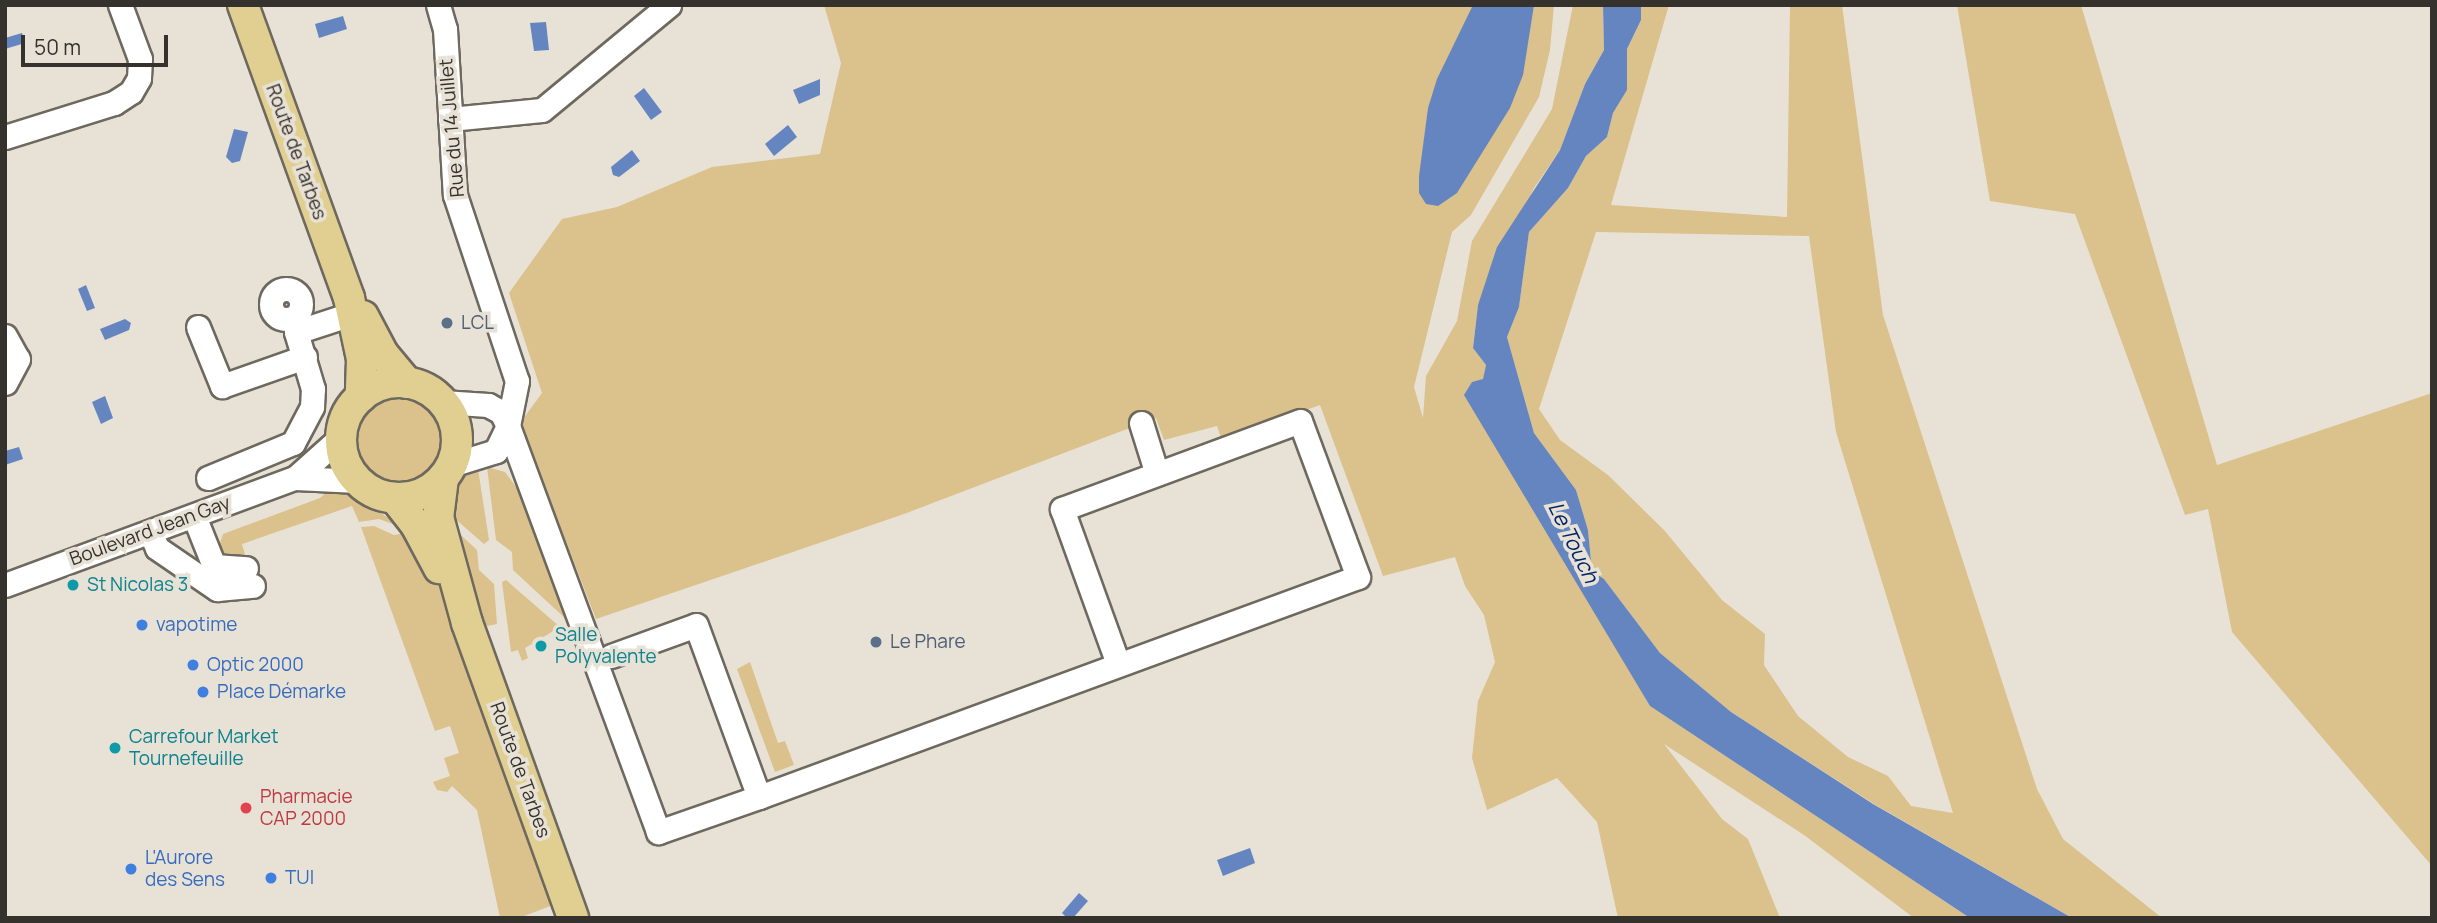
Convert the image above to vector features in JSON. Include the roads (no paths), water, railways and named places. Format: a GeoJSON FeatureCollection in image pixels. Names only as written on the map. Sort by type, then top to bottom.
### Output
{"type":"FeatureCollection","features":[{"type":"Feature","properties":{"kind":"main road","name":"Route de Tarbes"},"geometry":{"type":"LineString","coordinates":[[243,5],[350,306],[362,359],[361,397]]}},
{"type":"Feature","properties":{"kind":"main road","name":"Route de Tarbes"},"geometry":{"type":"LineString","coordinates":[[350,306],[407,383]]}},
{"type":"Feature","properties":{"kind":"main road"},"geometry":{"type":"LineString","coordinates":[[407,383],[426,389],[442,402],[457,436],[447,472],[421,494],[395,498],[375,492],[358,481],[345,460],[342,436],[348,415],[361,397],[382,385],[407,383]]}},
{"type":"Feature","properties":{"kind":"main road","name":"Route de Tarbes"},"geometry":{"type":"LineString","coordinates":[[447,472],[438,517],[467,623],[573,918]]}},
{"type":"Feature","properties":{"kind":"main road","name":"Route de Tarbes"},"geometry":{"type":"LineString","coordinates":[[395,498],[416,525],[467,623]]}},
{"type":"Feature","properties":{"kind":"street"},"geometry":{"type":"LineString","coordinates":[[5,136],[114,103],[131,92],[139,78],[139,59],[120,5]]}},
{"type":"Feature","properties":{"kind":"street","name":"Rue du 14 Juillet"},"geometry":{"type":"LineString","coordinates":[[438,5],[445,29],[456,195],[513,368],[517,392],[502,445],[488,455]]}},
{"type":"Feature","properties":{"kind":"street"},"geometry":{"type":"LineString","coordinates":[[450,118],[542,110],[669,5]]}},
{"type":"Feature","properties":{"kind":"street"},"geometry":{"type":"LineString","coordinates":[[208,478],[287,448],[298,436],[313,399],[305,357],[293,325],[350,306]]}},
{"type":"Feature","properties":{"kind":"street"},"geometry":{"type":"LineString","coordinates":[[198,327],[222,386],[305,357]]}},
{"type":"Feature","properties":{"kind":"street"},"geometry":{"type":"LineString","coordinates":[[5,336],[18,359],[5,383]]}},
{"type":"Feature","properties":{"kind":"street"},"geometry":{"type":"LineString","coordinates":[[488,405],[507,393],[513,368]]}},
{"type":"Feature","properties":{"kind":"street"},"geometry":{"type":"LineString","coordinates":[[442,402],[488,405],[501,412],[658,832],[1358,577],[1300,421],[1062,509],[1118,664]]}},
{"type":"Feature","properties":{"kind":"street"},"geometry":{"type":"LineString","coordinates":[[1149,430],[1157,474]]}},
{"type":"Feature","properties":{"kind":"street","name":"Boulevard Jean Gay"},"geometry":{"type":"LineString","coordinates":[[5,585],[295,478],[342,436]]}},
{"type":"Feature","properties":{"kind":"street"},"geometry":{"type":"LineString","coordinates":[[447,472],[488,455],[524,478]]}},
{"type":"Feature","properties":{"kind":"street"},"geometry":{"type":"LineString","coordinates":[[247,464],[255,493]]}},
{"type":"Feature","properties":{"kind":"street","name":"Boulevard Jean Gay"},"geometry":{"type":"LineString","coordinates":[[295,478],[358,481]]}},
{"type":"Feature","properties":{"kind":"street"},"geometry":{"type":"LineString","coordinates":[[150,532],[157,548],[217,589],[249,577],[214,566],[194,516]]}},
{"type":"Feature","properties":{"kind":"street"},"geometry":{"type":"LineString","coordinates":[[611,656],[696,625],[759,797]]}},
{"type":"Feature","properties":{"kind":"water"},"geometry":{"type":"Polygon","coordinates":[[[1473,5],[1534,5],[1523,75],[1510,108],[1457,193],[1438,206],[1426,204],[1419,193],[1419,176],[1428,108],[1437,79],[1473,5]]]}},
{"type":"Feature","properties":{"kind":"water","name":"Le Touch"},"geometry":{"type":"Polygon","coordinates":[[[1603,5],[1641,5],[1641,20],[1627,49],[1627,90],[1613,113],[1607,137],[1586,156],[1568,188],[1529,232],[1519,307],[1507,337],[1534,433],[1576,490],[1588,530],[1592,571],[1604,579],[1660,653],[1731,712],[1873,804],[2072,918],[1970,918],[1650,706],[1464,395],[1472,382],[1483,379],[1486,365],[1473,348],[1478,305],[1497,247],[1560,150],[1585,84],[1604,50],[1603,5]]]}},
{"type":"Feature","properties":{"kind":"water"},"geometry":{"type":"Polygon","coordinates":[[[343,16],[347,29],[319,38],[315,24],[343,16]]]}},
{"type":"Feature","properties":{"kind":"water"},"geometry":{"type":"Polygon","coordinates":[[[546,22],[549,50],[534,51],[530,23],[546,22]]]}},
{"type":"Feature","properties":{"kind":"water"},"geometry":{"type":"Polygon","coordinates":[[[22,33],[25,43],[5,49],[5,38],[22,33]]]}},
{"type":"Feature","properties":{"kind":"water"},"geometry":{"type":"Polygon","coordinates":[[[820,79],[820,95],[799,104],[793,90],[820,79]]]}},
{"type":"Feature","properties":{"kind":"water"},"geometry":{"type":"Polygon","coordinates":[[[644,88],[662,112],[651,120],[634,96],[644,88]]]}},
{"type":"Feature","properties":{"kind":"water"},"geometry":{"type":"Polygon","coordinates":[[[788,125],[797,137],[774,156],[765,144],[788,125]]]}},
{"type":"Feature","properties":{"kind":"water"},"geometry":{"type":"Polygon","coordinates":[[[234,129],[248,132],[240,161],[232,163],[226,157],[234,129]]]}},
{"type":"Feature","properties":{"kind":"water"},"geometry":{"type":"Polygon","coordinates":[[[632,150],[640,161],[619,177],[613,175],[611,167],[632,150]]]}},
{"type":"Feature","properties":{"kind":"water"},"geometry":{"type":"Polygon","coordinates":[[[86,285],[95,308],[87,311],[78,289],[86,285]]]}},
{"type":"Feature","properties":{"kind":"water"},"geometry":{"type":"Polygon","coordinates":[[[125,319],[131,323],[129,330],[105,340],[100,329],[125,319]]]}},
{"type":"Feature","properties":{"kind":"water"},"geometry":{"type":"Polygon","coordinates":[[[105,396],[113,418],[101,424],[92,402],[105,396]]]}},
{"type":"Feature","properties":{"kind":"water"},"geometry":{"type":"Polygon","coordinates":[[[19,447],[23,459],[5,465],[5,451],[19,447]]]}},
{"type":"Feature","properties":{"kind":"water"},"geometry":{"type":"Polygon","coordinates":[[[1250,848],[1255,863],[1223,876],[1217,860],[1250,848]]]}},
{"type":"Feature","properties":{"kind":"water"},"geometry":{"type":"Polygon","coordinates":[[[1079,893],[1088,901],[1073,918],[1067,918],[1062,913],[1079,893]]]}},
{"type":"Feature","properties":{"kind":"place","name":"LCL"},"geometry":{"type":"Point","coordinates":[447,323]}},
{"type":"Feature","properties":{"kind":"place","name":"St Nicolas 3"},"geometry":{"type":"Point","coordinates":[73,585]}},
{"type":"Feature","properties":{"kind":"place","name":"vapotime"},"geometry":{"type":"Point","coordinates":[142,625]}},
{"type":"Feature","properties":{"kind":"place","name":"Le Phare"},"geometry":{"type":"Point","coordinates":[876,642]}},
{"type":"Feature","properties":{"kind":"place","name":"Salle Polyvalente"},"geometry":{"type":"Point","coordinates":[541,646]}},
{"type":"Feature","properties":{"kind":"place","name":"Optic 2000"},"geometry":{"type":"Point","coordinates":[193,665]}},
{"type":"Feature","properties":{"kind":"place","name":"Place Démarke"},"geometry":{"type":"Point","coordinates":[203,692]}},
{"type":"Feature","properties":{"kind":"place","name":"Carrefour Market Tournefeuille"},"geometry":{"type":"Point","coordinates":[115,748]}},
{"type":"Feature","properties":{"kind":"place","name":"Pharmacie CAP 2000"},"geometry":{"type":"Point","coordinates":[246,808]}},
{"type":"Feature","properties":{"kind":"place","name":"L'Aurore des Sens"},"geometry":{"type":"Point","coordinates":[131,869]}},
{"type":"Feature","properties":{"kind":"place","name":"TUI"},"geometry":{"type":"Point","coordinates":[271,878]}}]}
